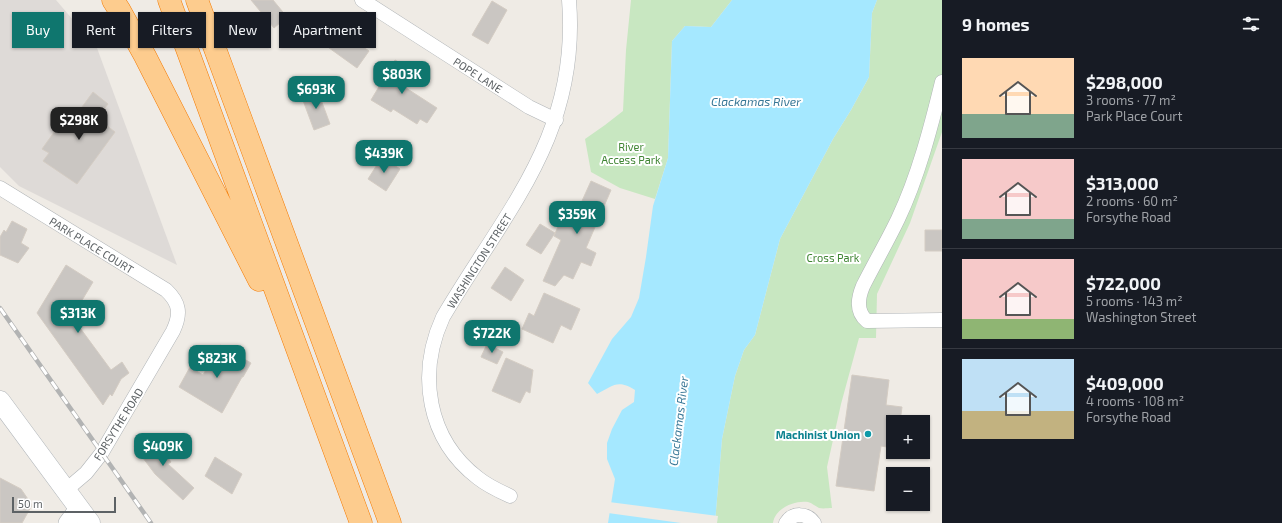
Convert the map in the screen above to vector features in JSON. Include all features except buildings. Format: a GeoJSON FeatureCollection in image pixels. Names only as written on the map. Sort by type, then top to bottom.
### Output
{"type":"FeatureCollection","features":[{"type":"Feature","properties":{"kind":"highway"},"geometry":{"type":"LineString","coordinates":[[113,0],[165,95],[305,372]]}},
{"type":"Feature","properties":{"kind":"highway"},"geometry":{"type":"LineString","coordinates":[[168,0],[361,523]]}},
{"type":"Feature","properties":{"kind":"highway"},"geometry":{"type":"LineString","coordinates":[[197,0],[390,523]]}},
{"type":"Feature","properties":{"kind":"main road"},"geometry":{"type":"LineString","coordinates":[[0,401],[84,515]]}},
{"type":"Feature","properties":{"kind":"street","name":"POPE LANE"},"geometry":{"type":"LineString","coordinates":[[362,0],[529,107],[556,120]]}},
{"type":"Feature","properties":{"kind":"street","name":"WASHINGTON STREET"},"geometry":{"type":"LineString","coordinates":[[510,496],[495,489],[478,478],[459,460],[440,432],[432,407],[428,378],[429,364],[435,335],[443,317],[519,197],[545,148],[556,120],[570,56],[571,36],[569,0]]}},
{"type":"Feature","properties":{"kind":"street"},"geometry":{"type":"LineString","coordinates":[[942,82],[923,152],[905,202],[860,294],[859,307],[861,313],[867,320],[942,320]]}},
{"type":"Feature","properties":{"kind":"street","name":"PARK PLACE COURT"},"geometry":{"type":"LineString","coordinates":[[0,188],[166,290],[171,294],[178,307]]}},
{"type":"Feature","properties":{"kind":"street","name":"FORSYTHE ROAD"},"geometry":{"type":"LineString","coordinates":[[66,490],[86,473],[101,454],[113,435],[174,331],[179,315],[178,307]]}},
{"type":"Feature","properties":{"kind":"street"},"geometry":{"type":"LineString","coordinates":[[67,523],[84,515]]}},
{"type":"Feature","properties":{"kind":"street"},"geometry":{"type":"LineString","coordinates":[[786,523],[790,517],[804,515],[811,519],[814,523]]}},
{"type":"Feature","properties":{"kind":"shaded area"},"geometry":{"type":"Polygon","coordinates":[[[0,0],[56,0],[72,19],[72,48],[97,48],[177,265],[19,186],[0,167],[0,0]]]}},
{"type":"Feature","properties":{"kind":"green space","name":"River Access Park"},"geometry":{"type":"Polygon","coordinates":[[[631,0],[732,0],[711,27],[685,26],[672,41],[668,158],[655,199],[620,188],[591,172],[585,139],[623,111],[626,50],[631,0]]]}},
{"type":"Feature","properties":{"kind":"green space","name":"Cross Park"},"geometry":{"type":"Polygon","coordinates":[[[877,0],[942,0],[942,132],[910,223],[877,294],[876,338],[859,338],[841,404],[827,467],[832,508],[819,508],[808,502],[797,502],[786,506],[777,513],[773,523],[715,523],[722,439],[735,376],[744,350],[755,335],[780,239],[833,139],[869,77],[872,13],[877,0]]]}},
{"type":"Feature","properties":{"kind":"water","name":"Clackamas River"},"geometry":{"type":"Polygon","coordinates":[[[732,0],[877,0],[872,13],[869,77],[833,139],[780,239],[755,335],[744,350],[735,376],[722,439],[715,523],[608,523],[615,479],[607,459],[607,443],[612,429],[622,410],[634,402],[635,390],[619,384],[611,386],[597,394],[588,383],[612,339],[631,317],[639,298],[653,206],[668,158],[672,41],[685,26],[711,27],[732,0]]]}},
{"type":"Feature","properties":{"kind":"pier"},"geometry":{"type":"Polygon","coordinates":[[[609,502],[718,516],[717,523],[681,523],[608,513],[609,502]]]}},
{"type":"Feature","properties":{"kind":"railway"},"geometry":{"type":"LineString","coordinates":[[0,308],[151,523]]}},
{"type":"Feature","properties":{"kind":"place","name":"Machinist Union"},"geometry":{"type":"Point","coordinates":[868,434]}}]}
